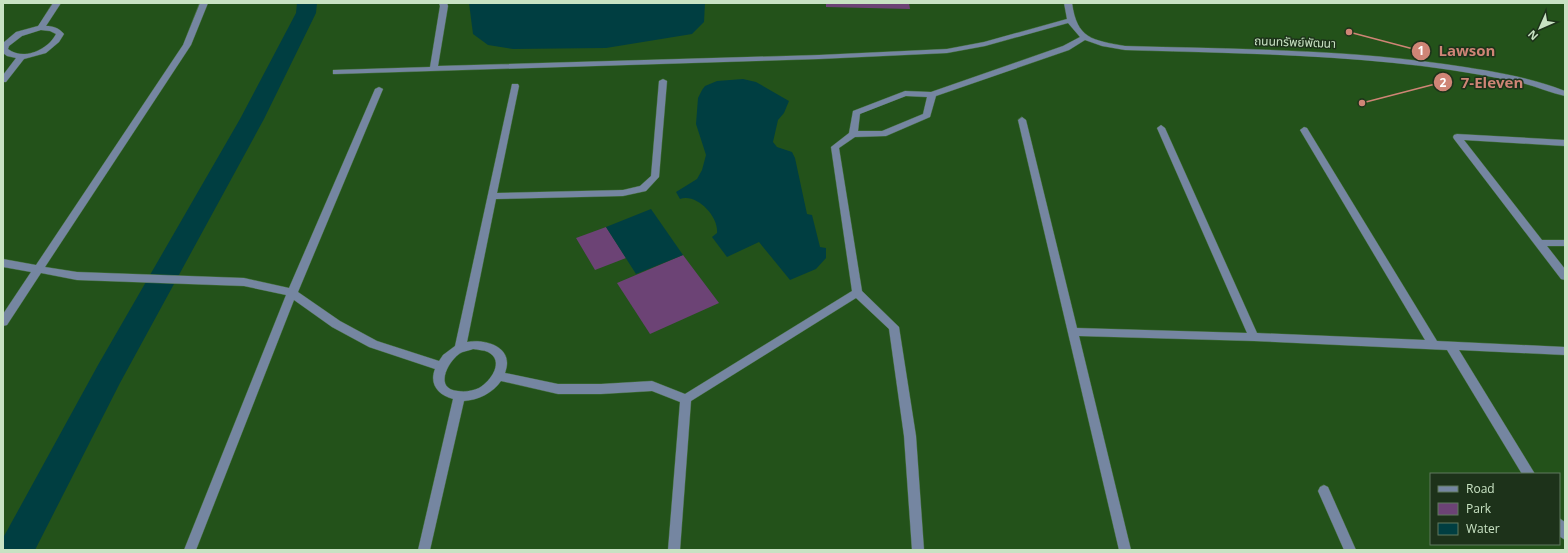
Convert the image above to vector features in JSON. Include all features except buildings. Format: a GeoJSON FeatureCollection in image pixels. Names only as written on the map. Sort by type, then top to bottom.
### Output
{"type":"FeatureCollection","features":[{"type":"Feature","properties":{"kind":"street"},"geometry":{"type":"LineString","coordinates":[[41,28],[57,3]]}},
{"type":"Feature","properties":{"kind":"street"},"geometry":{"type":"LineString","coordinates":[[3,322],[187,45],[204,3]]}},
{"type":"Feature","properties":{"kind":"street"},"geometry":{"type":"LineString","coordinates":[[434,68],[444,6],[443,3]]}},
{"type":"Feature","properties":{"kind":"street","name":"ถนนทรัพย์พัฒนา"},"geometry":{"type":"LineString","coordinates":[[1068,3],[1074,27],[1085,37],[1103,44],[1125,48],[1368,57],[1412,61],[1518,80],[1565,94]]}},
{"type":"Feature","properties":{"kind":"street"},"geometry":{"type":"LineString","coordinates":[[336,72],[819,57],[947,51],[986,44],[1072,20]]}},
{"type":"Feature","properties":{"kind":"street"},"geometry":{"type":"LineString","coordinates":[[41,28],[50,28],[60,34],[58,39],[51,46],[42,51],[21,57],[7,54],[4,50],[4,45],[19,34],[41,28]]}},
{"type":"Feature","properties":{"kind":"street"},"geometry":{"type":"LineString","coordinates":[[854,134],[856,113],[905,93],[932,95],[1066,48],[1085,37]]}},
{"type":"Feature","properties":{"kind":"street"},"geometry":{"type":"LineString","coordinates":[[3,80],[21,57]]}},
{"type":"Feature","properties":{"kind":"street"},"geometry":{"type":"LineString","coordinates":[[493,196],[623,193],[643,189],[655,177],[663,81]]}},
{"type":"Feature","properties":{"kind":"street"},"geometry":{"type":"LineString","coordinates":[[460,348],[515,86]]}},
{"type":"Feature","properties":{"kind":"street"},"geometry":{"type":"LineString","coordinates":[[190,550],[292,293],[379,89]]}},
{"type":"Feature","properties":{"kind":"street"},"geometry":{"type":"LineString","coordinates":[[918,550],[910,436],[894,327],[857,293],[835,147],[854,134],[883,134],[927,114],[932,95]]}},
{"type":"Feature","properties":{"kind":"street"},"geometry":{"type":"LineString","coordinates":[[1022,120],[1125,550]]}},
{"type":"Feature","properties":{"kind":"street"},"geometry":{"type":"LineString","coordinates":[[1161,128],[1254,336]]}},
{"type":"Feature","properties":{"kind":"street"},"geometry":{"type":"LineString","coordinates":[[1304,130],[1434,346]]}},
{"type":"Feature","properties":{"kind":"street"},"geometry":{"type":"LineString","coordinates":[[1565,143],[1457,137],[1565,276]]}},
{"type":"Feature","properties":{"kind":"street"},"geometry":{"type":"LineString","coordinates":[[1539,243],[1565,243]]}},
{"type":"Feature","properties":{"kind":"street"},"geometry":{"type":"LineString","coordinates":[[3,263],[76,276],[244,282],[292,293],[336,324],[373,344],[440,366]]}},
{"type":"Feature","properties":{"kind":"street"},"geometry":{"type":"LineString","coordinates":[[686,399],[857,293]]}},
{"type":"Feature","properties":{"kind":"street"},"geometry":{"type":"LineString","coordinates":[[1073,332],[1254,336],[1434,346],[1565,351]]}},
{"type":"Feature","properties":{"kind":"street"},"geometry":{"type":"LineString","coordinates":[[473,345],[483,345],[498,352],[502,359],[503,368],[500,376],[494,383],[478,393],[468,396],[459,396],[450,394],[441,387],[438,377],[440,366],[453,352],[460,348],[473,345]]}},
{"type":"Feature","properties":{"kind":"street"},"geometry":{"type":"LineString","coordinates":[[1451,346],[1528,473]]}},
{"type":"Feature","properties":{"kind":"street"},"geometry":{"type":"LineString","coordinates":[[500,376],[558,389],[601,389],[652,386],[686,399]]}},
{"type":"Feature","properties":{"kind":"street"},"geometry":{"type":"LineString","coordinates":[[424,550],[459,396]]}},
{"type":"Feature","properties":{"kind":"street"},"geometry":{"type":"LineString","coordinates":[[674,550],[686,399]]}},
{"type":"Feature","properties":{"kind":"street"},"geometry":{"type":"LineString","coordinates":[[1324,491],[1350,550]]}},
{"type":"Feature","properties":{"kind":"green space"},"geometry":{"type":"Polygon","coordinates":[[[826,3],[909,3],[910,9],[826,7],[826,3]]]}},
{"type":"Feature","properties":{"kind":"green space"},"geometry":{"type":"Polygon","coordinates":[[[606,227],[626,258],[595,270],[576,238],[606,227]]]}},
{"type":"Feature","properties":{"kind":"green space"},"geometry":{"type":"Polygon","coordinates":[[[683,255],[719,303],[650,334],[617,283],[683,255]]]}},
{"type":"Feature","properties":{"kind":"water"},"geometry":{"type":"Polygon","coordinates":[[[469,3],[705,3],[704,22],[692,34],[606,48],[513,49],[488,45],[473,34],[469,3]]]}},
{"type":"Feature","properties":{"kind":"water"},"geometry":{"type":"Polygon","coordinates":[[[743,79],[756,82],[789,101],[784,113],[778,120],[773,142],[777,147],[792,152],[795,158],[807,214],[812,215],[820,247],[826,248],[826,258],[816,269],[790,280],[759,242],[727,257],[712,237],[717,233],[717,227],[711,214],[700,203],[687,198],[680,199],[676,192],[697,179],[702,170],[706,155],[696,124],[698,98],[702,90],[705,86],[717,81],[743,79]]]}},
{"type":"Feature","properties":{"kind":"water"},"geometry":{"type":"Polygon","coordinates":[[[651,209],[683,255],[636,274],[606,227],[651,209]]]}},
{"type":"Feature","properties":{"kind":"waterway"},"geometry":{"type":"LineString","coordinates":[[16,550],[109,374],[252,119],[306,13],[307,3]]}},
{"type":"Feature","properties":{"kind":"place","name":"Lawson"},"geometry":{"type":"Point","coordinates":[1349,32]}},
{"type":"Feature","properties":{"kind":"place","name":"7-Eleven"},"geometry":{"type":"Point","coordinates":[1362,103]}}]}
